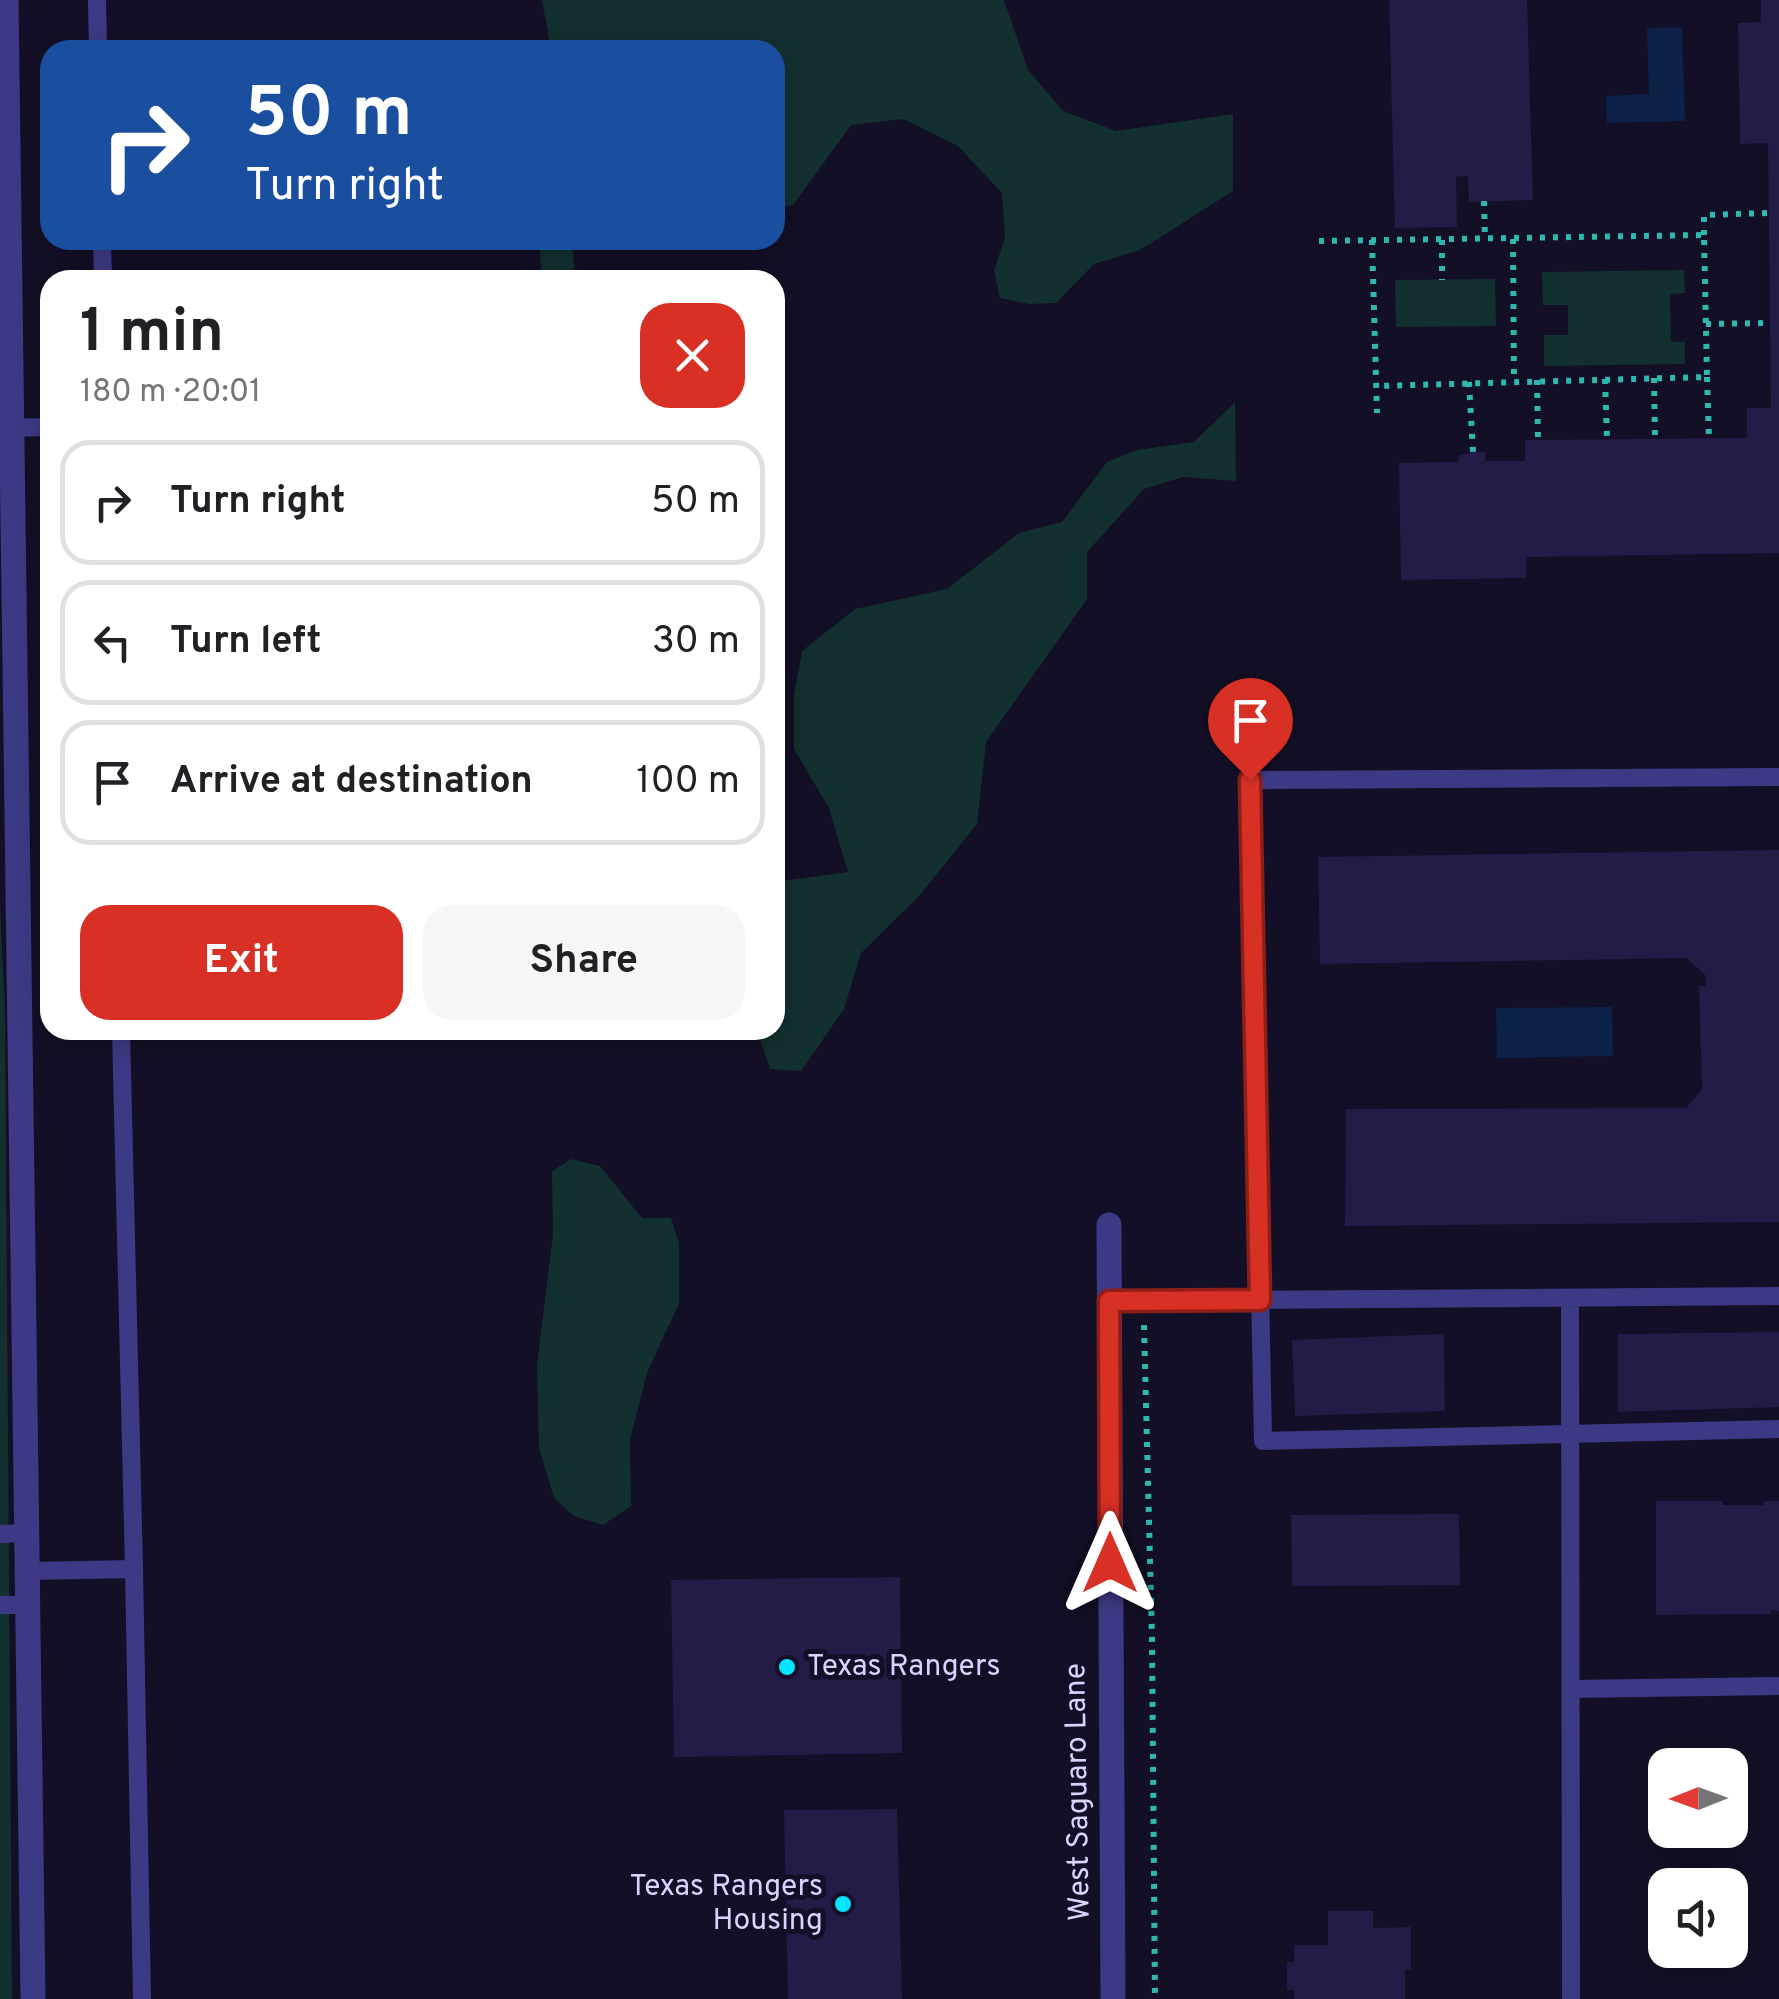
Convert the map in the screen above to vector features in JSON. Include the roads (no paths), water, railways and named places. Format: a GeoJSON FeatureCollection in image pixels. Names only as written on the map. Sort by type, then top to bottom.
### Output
{"type":"FeatureCollection","features":[{"type":"Feature","properties":{"kind":"street"},"geometry":{"type":"LineString","coordinates":[[6,0],[8,954],[28,1533],[33,1999]]}},
{"type":"Feature","properties":{"kind":"street","name":"West Saguaro Lane"},"geometry":{"type":"LineString","coordinates":[[1108,1225],[1113,1999]]}},
{"type":"Feature","properties":{"kind":"lane"},"geometry":{"type":"LineString","coordinates":[[97,0],[98,40]]}},
{"type":"Feature","properties":{"kind":"lane"},"geometry":{"type":"LineString","coordinates":[[6,428],[40,427]]}},
{"type":"Feature","properties":{"kind":"lane"},"geometry":{"type":"LineString","coordinates":[[1779,777],[1250,780],[1262,1442],[1779,1428]]}},
{"type":"Feature","properties":{"kind":"lane"},"geometry":{"type":"LineString","coordinates":[[121,1040],[142,1999]]}},
{"type":"Feature","properties":{"kind":"lane"},"geometry":{"type":"LineString","coordinates":[[1109,1301],[1779,1296]]}},
{"type":"Feature","properties":{"kind":"lane"},"geometry":{"type":"LineString","coordinates":[[1570,1299],[1571,1999]]}},
{"type":"Feature","properties":{"kind":"lane"},"geometry":{"type":"LineString","coordinates":[[0,1534],[28,1533]]}},
{"type":"Feature","properties":{"kind":"lane"},"geometry":{"type":"LineString","coordinates":[[28,1571],[134,1569]]}},
{"type":"Feature","properties":{"kind":"lane"},"geometry":{"type":"LineString","coordinates":[[0,1605],[28,1606]]}},
{"type":"Feature","properties":{"kind":"lane"},"geometry":{"type":"LineString","coordinates":[[1572,1690],[1779,1686]]}},
{"type":"Feature","properties":{"kind":"water"},"geometry":{"type":"Polygon","coordinates":[[[1682,27],[1685,121],[1607,123],[1606,96],[1649,94],[1647,28],[1682,27]]]}},
{"type":"Feature","properties":{"kind":"water"},"geometry":{"type":"Polygon","coordinates":[[[1612,1007],[1613,1056],[1497,1058],[1496,1008],[1612,1007]]]}},
{"type":"Feature","properties":{"kind":"place","name":"Texas Rangers"},"geometry":{"type":"Point","coordinates":[787,1667]}},
{"type":"Feature","properties":{"kind":"place","name":"Texas Rangers Housing"},"geometry":{"type":"Point","coordinates":[843,1904]}}]}
